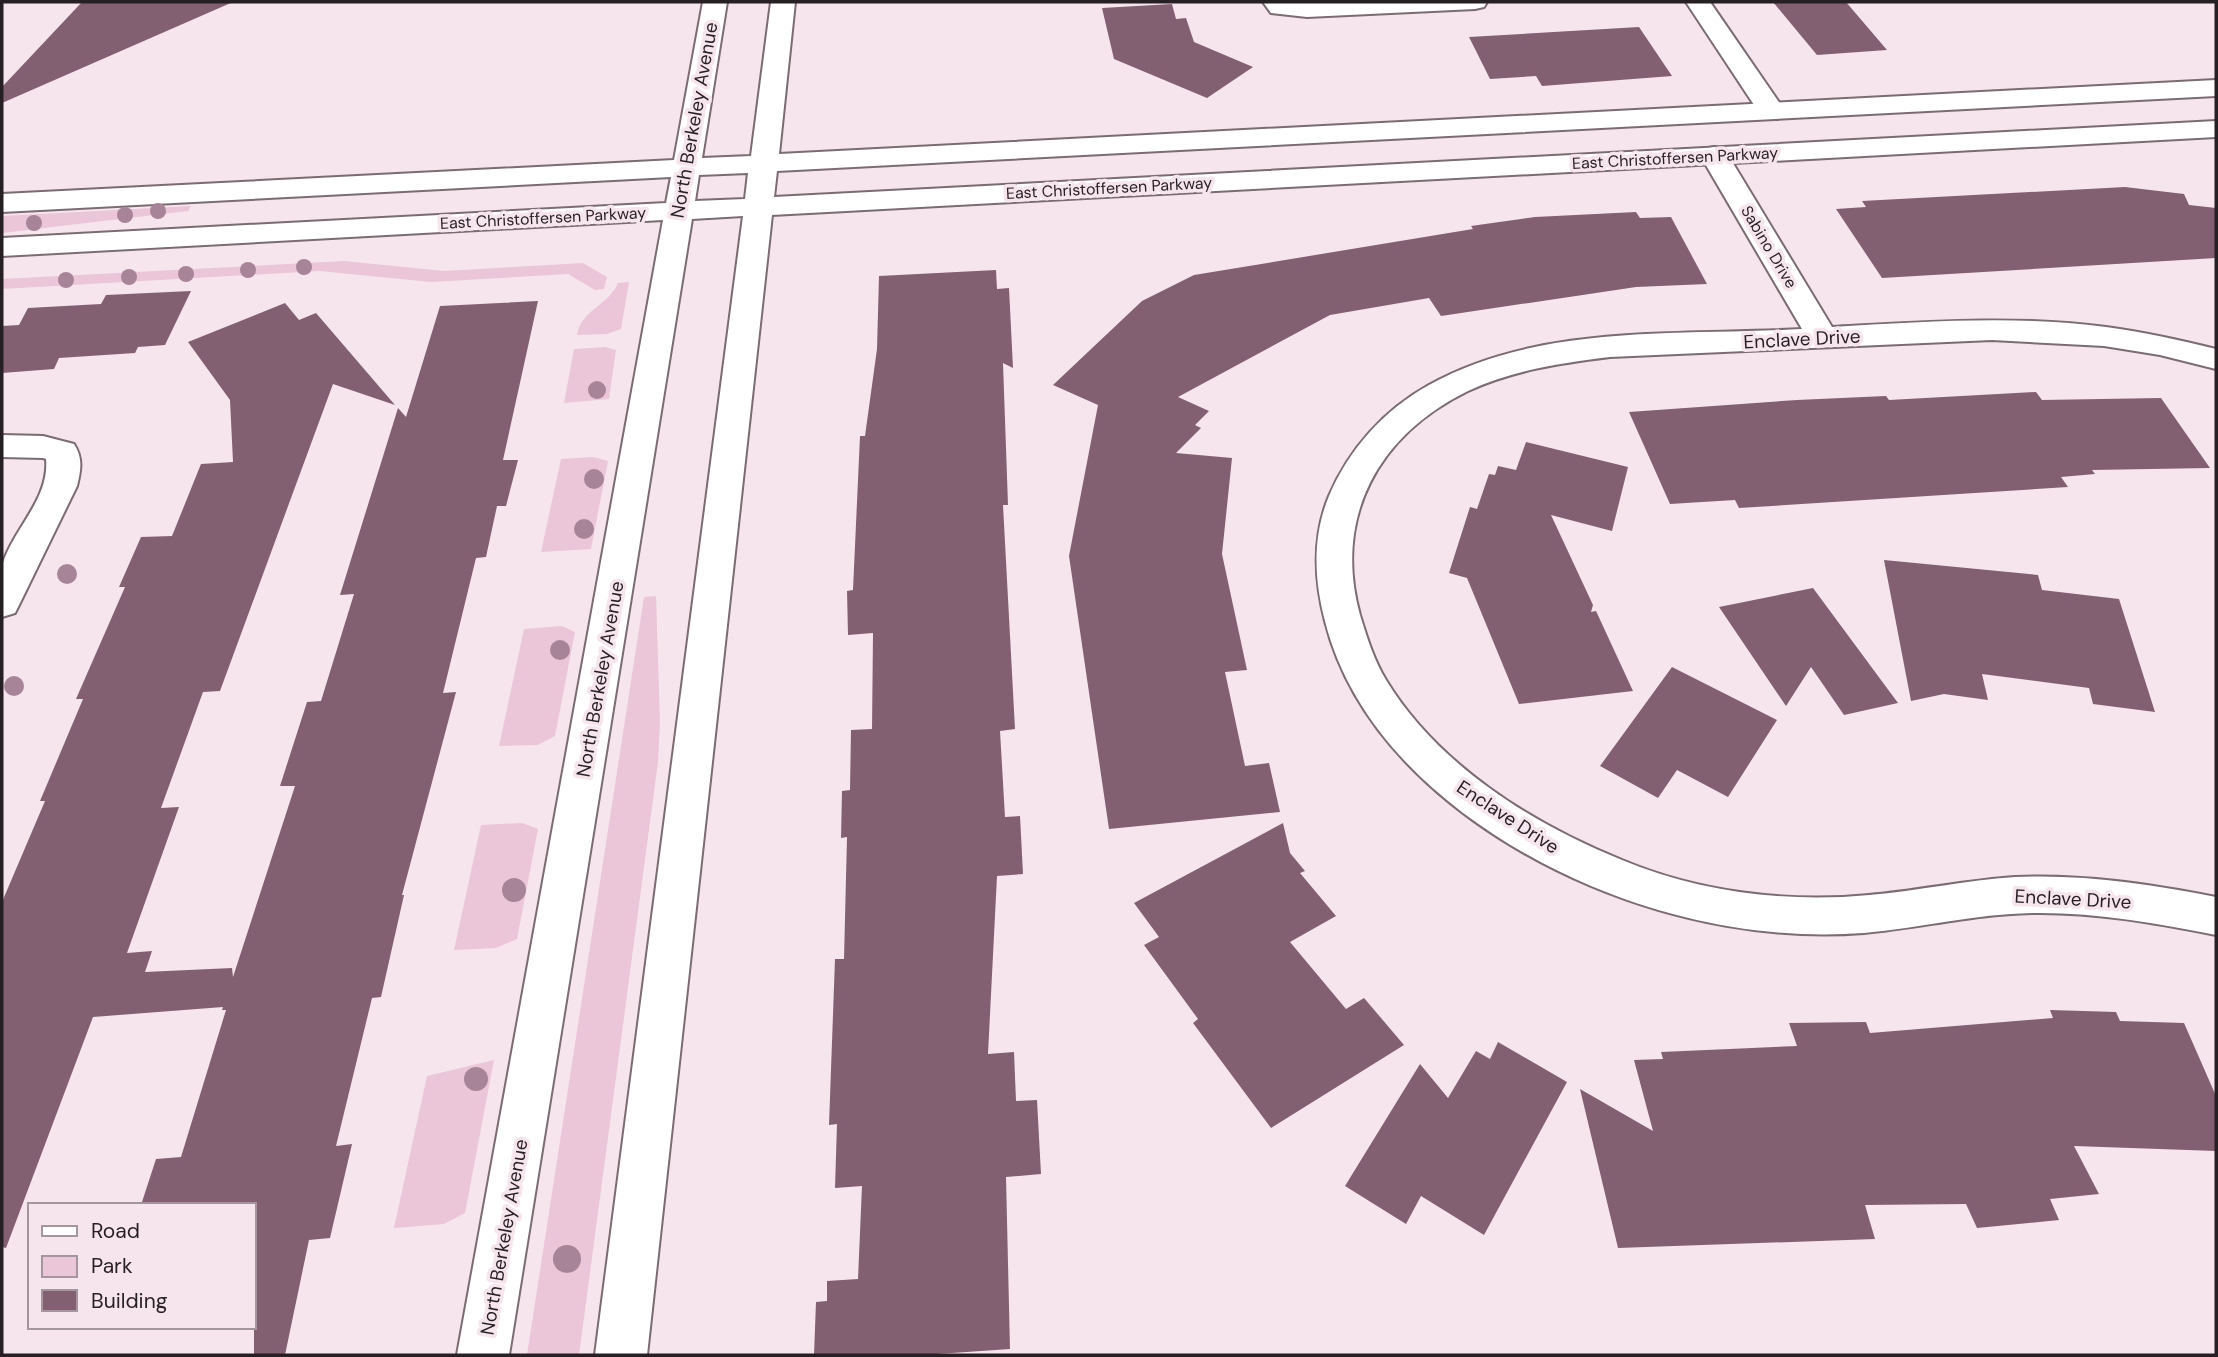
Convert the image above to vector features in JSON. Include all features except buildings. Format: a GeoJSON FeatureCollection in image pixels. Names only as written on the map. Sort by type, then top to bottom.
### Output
{"type":"FeatureCollection","features":[{"type":"Feature","properties":{"kind":"street","name":"North Berkeley Avenue"},"geometry":{"type":"LineString","coordinates":[[483,1355],[715,2]]}},
{"type":"Feature","properties":{"kind":"street"},"geometry":{"type":"LineString","coordinates":[[621,1355],[783,2]]}},
{"type":"Feature","properties":{"kind":"street"},"geometry":{"type":"LineString","coordinates":[[1278,5],[1307,10],[1475,2]]}},
{"type":"Feature","properties":{"kind":"street"},"geometry":{"type":"LineString","coordinates":[[1698,2],[1772,111]]}},
{"type":"Feature","properties":{"kind":"street"},"geometry":{"type":"LineString","coordinates":[[2,203],[2216,88]]}},
{"type":"Feature","properties":{"kind":"street"},"geometry":{"type":"LineString","coordinates":[[1714,156],[1712,145],[1726,135],[1914,122],[1936,117],[1948,102]]}},
{"type":"Feature","properties":{"kind":"street","name":"East Christoffersen Parkway"},"geometry":{"type":"LineString","coordinates":[[2,247],[2216,129]]}},
{"type":"Feature","properties":{"kind":"street","name":"Sabino Drive"},"geometry":{"type":"LineString","coordinates":[[1714,156],[1823,338]]}},
{"type":"Feature","properties":{"kind":"street","name":"Enclave Drive"},"geometry":{"type":"LineString","coordinates":[[2216,359],[2123,337],[2050,330],[1979,330],[1626,347],[1544,357],[1485,372],[1458,383],[1410,412],[1371,450],[1358,470],[1339,515],[1335,538],[1336,589],[1343,628],[1360,671],[1378,699],[1422,752],[1451,780],[1516,828],[1561,853],[1610,874],[1697,902],[1761,914],[1811,917],[1864,914],[1979,898],[2033,895],[2131,901],[2216,916]]}},
{"type":"Feature","properties":{"kind":"street"},"geometry":{"type":"LineString","coordinates":[[2,446],[43,447],[62,452],[64,468],[60,486],[2,603]]}},
{"type":"Feature","properties":{"kind":"green space"},"geometry":{"type":"Polygon","coordinates":[[[191,206],[188,211],[2,233],[2,216],[191,206]]]}},
{"type":"Feature","properties":{"kind":"green space"},"geometry":{"type":"Polygon","coordinates":[[[344,261],[444,271],[583,263],[607,277],[604,289],[595,290],[568,274],[431,282],[319,271],[2,289],[2,279],[344,261]]]}},
{"type":"Feature","properties":{"kind":"green space"},"geometry":{"type":"Polygon","coordinates":[[[629,282],[621,329],[607,334],[577,335],[584,319],[614,291],[618,283],[629,282]]]}},
{"type":"Feature","properties":{"kind":"green space"},"geometry":{"type":"Polygon","coordinates":[[[605,347],[616,350],[609,399],[564,403],[574,349],[605,347]]]}},
{"type":"Feature","properties":{"kind":"green space"},"geometry":{"type":"Polygon","coordinates":[[[593,457],[608,461],[591,549],[541,552],[561,459],[593,457]]]}},
{"type":"Feature","properties":{"kind":"green space"},"geometry":{"type":"Polygon","coordinates":[[[656,596],[660,722],[658,762],[579,1355],[527,1355],[644,597],[656,596]]]}},
{"type":"Feature","properties":{"kind":"green space"},"geometry":{"type":"Polygon","coordinates":[[[562,626],[575,632],[555,736],[538,745],[499,746],[524,629],[562,626]]]}},
{"type":"Feature","properties":{"kind":"green space"},"geometry":{"type":"Polygon","coordinates":[[[522,823],[538,829],[517,939],[496,948],[454,950],[481,825],[522,823]]]}},
{"type":"Feature","properties":{"kind":"green space"},"geometry":{"type":"Polygon","coordinates":[[[494,1060],[465,1213],[444,1224],[394,1228],[427,1076],[494,1060]]]}}]}
